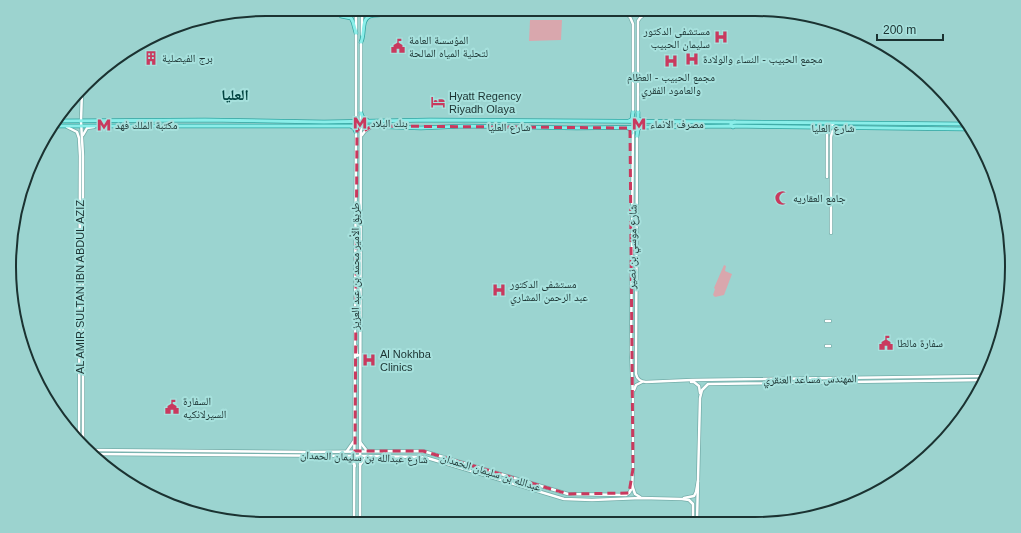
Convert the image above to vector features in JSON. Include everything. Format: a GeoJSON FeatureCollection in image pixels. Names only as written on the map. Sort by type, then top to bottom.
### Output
{"type":"FeatureCollection","features":[{"type":"Feature","properties":{"kind":"main road"},"geometry":{"type":"LineString","coordinates":[[349,16],[353,22],[356,33]]}},
{"type":"Feature","properties":{"kind":"main road"},"geometry":{"type":"LineString","coordinates":[[361,42],[364,35],[364,22],[371,16]]}},
{"type":"Feature","properties":{"kind":"main road"},"geometry":{"type":"LineString","coordinates":[[361,112],[363,118],[369,120]]}},
{"type":"Feature","properties":{"kind":"main road"},"geometry":{"type":"LineString","coordinates":[[626,121],[632,119],[633,112]]}},
{"type":"Feature","properties":{"kind":"main road"},"geometry":{"type":"LineString","coordinates":[[638,112],[638,119],[645,121]]}},
{"type":"Feature","properties":{"kind":"main road","name":"شارع العليا"},"geometry":{"type":"LineString","coordinates":[[62,121],[356,121],[361,119],[961,124]]}},
{"type":"Feature","properties":{"kind":"main road"},"geometry":{"type":"LineString","coordinates":[[198,120],[204,122],[201,126]]}},
{"type":"Feature","properties":{"kind":"main road"},"geometry":{"type":"LineString","coordinates":[[365,126],[363,125],[363,122],[369,120]]}},
{"type":"Feature","properties":{"kind":"main road"},"geometry":{"type":"LineString","coordinates":[[216,121],[211,123],[216,126]]}},
{"type":"Feature","properties":{"kind":"main road"},"geometry":{"type":"LineString","coordinates":[[352,121],[355,122],[355,124],[351,126],[356,132]]}},
{"type":"Feature","properties":{"kind":"main road"},"geometry":{"type":"LineString","coordinates":[[464,126],[467,124],[465,121]]}},
{"type":"Feature","properties":{"kind":"main road"},"geometry":{"type":"LineString","coordinates":[[478,121],[474,124],[478,127]]}},
{"type":"Feature","properties":{"kind":"main road"},"geometry":{"type":"LineString","coordinates":[[643,126],[639,126],[638,123],[645,121]]}},
{"type":"Feature","properties":{"kind":"main road"},"geometry":{"type":"LineString","coordinates":[[732,126],[731,123],[735,122]]}},
{"type":"Feature","properties":{"kind":"main road"},"geometry":{"type":"LineString","coordinates":[[926,128],[930,125],[927,124]]}},
{"type":"Feature","properties":{"kind":"main road","name":"شارع العليا"},"geometry":{"type":"LineString","coordinates":[[59,126],[372,126],[421,128],[464,126],[732,126],[964,129]]}},
{"type":"Feature","properties":{"kind":"main road"},"geometry":{"type":"LineString","coordinates":[[637,136],[639,128],[647,126]]}},
{"type":"Feature","properties":{"kind":"main road"},"geometry":{"type":"LineString","coordinates":[[624,127],[630,128],[632,132]]}},
{"type":"Feature","properties":{"kind":"street","name":"طريق الأمير محمد بن عبد العزيز"},"geometry":{"type":"LineString","coordinates":[[354,517],[355,456],[353,451],[355,440],[356,16]]}},
{"type":"Feature","properties":{"kind":"street","name":"طريق الأمير محمد بن عبد العزيز"},"geometry":{"type":"LineString","coordinates":[[360,517],[362,16]]}},
{"type":"Feature","properties":{"kind":"street"},"geometry":{"type":"LineString","coordinates":[[629,16],[633,24],[635,22],[638,24],[642,16]]}},
{"type":"Feature","properties":{"kind":"street","name":"شارع موسي بن نصير"},"geometry":{"type":"LineString","coordinates":[[629,493],[632,485],[633,397],[631,352],[633,24]]}},
{"type":"Feature","properties":{"kind":"street","name":"شارع موسي بن نصير"},"geometry":{"type":"LineString","coordinates":[[638,24],[636,376],[642,382]]}},
{"type":"Feature","properties":{"kind":"street","name":"AL AMIR SULTAN IBN ABDUL AZIZ"},"geometry":{"type":"LineString","coordinates":[[82,97],[80,127],[82,140],[83,201],[82,436]]}},
{"type":"Feature","properties":{"kind":"street"},"geometry":{"type":"LineString","coordinates":[[352,121],[356,115],[358,120],[361,119]]}},
{"type":"Feature","properties":{"kind":"street"},"geometry":{"type":"LineString","coordinates":[[827,177],[827,130],[834,122]]}},
{"type":"Feature","properties":{"kind":"street","name":"AL AMIR SULTAN IBN ABDUL AZIZ"},"geometry":{"type":"LineString","coordinates":[[67,126],[77,132],[79,138],[80,434]]}},
{"type":"Feature","properties":{"kind":"street"},"geometry":{"type":"LineString","coordinates":[[362,136],[365,130],[372,126]]}},
{"type":"Feature","properties":{"kind":"street"},"geometry":{"type":"LineString","coordinates":[[79,138],[80,127]]}},
{"type":"Feature","properties":{"kind":"street"},"geometry":{"type":"LineString","coordinates":[[82,140],[84,132],[87,128],[95,127]]}},
{"type":"Feature","properties":{"kind":"street"},"geometry":{"type":"LineString","coordinates":[[356,132],[358,127],[361,132]]}},
{"type":"Feature","properties":{"kind":"street"},"geometry":{"type":"LineString","coordinates":[[632,132],[633,128],[636,128],[637,131]]}},
{"type":"Feature","properties":{"kind":"street"},"geometry":{"type":"LineString","coordinates":[[831,233],[831,137],[835,128]]}},
{"type":"Feature","properties":{"kind":"street"},"geometry":{"type":"LineString","coordinates":[[827,137],[831,137]]}},
{"type":"Feature","properties":{"kind":"street"},"geometry":{"type":"LineString","coordinates":[[355,242],[358,242],[360,253]]}},
{"type":"Feature","properties":{"kind":"street"},"geometry":{"type":"LineString","coordinates":[[355,342],[358,356],[360,353]]}},
{"type":"Feature","properties":{"kind":"street","name":"المهندس مساعد العنقري"},"geometry":{"type":"LineString","coordinates":[[642,382],[979,376]]}},
{"type":"Feature","properties":{"kind":"street"},"geometry":{"type":"LineString","coordinates":[[824,383],[828,379],[832,382]]}},
{"type":"Feature","properties":{"kind":"street","name":"المهندس مساعد العنقري"},"geometry":{"type":"LineString","coordinates":[[700,398],[702,390],[708,384],[977,380]]}},
{"type":"Feature","properties":{"kind":"street"},"geometry":{"type":"LineString","coordinates":[[684,381],[694,382],[699,386],[697,517]]}},
{"type":"Feature","properties":{"kind":"street"},"geometry":{"type":"LineString","coordinates":[[633,397],[635,386],[642,382]]}},
{"type":"Feature","properties":{"kind":"street"},"geometry":{"type":"LineString","coordinates":[[347,451],[355,440]]}},
{"type":"Feature","properties":{"kind":"street"},"geometry":{"type":"LineString","coordinates":[[360,441],[368,451]]}},
{"type":"Feature","properties":{"kind":"street","name":"شارع عبدالله بن سليمان الحمدان"},"geometry":{"type":"LineString","coordinates":[[96,450],[353,451]]}},
{"type":"Feature","properties":{"kind":"street","name":"عبدالله بن سليمان الحمدان"},"geometry":{"type":"LineString","coordinates":[[353,451],[423,451],[568,494],[626,495],[629,493]]}},
{"type":"Feature","properties":{"kind":"street","name":"شارع عبدالله بن سليمان الحمدان"},"geometry":{"type":"LineString","coordinates":[[100,454],[424,457],[564,499],[592,500],[641,498]]}},
{"type":"Feature","properties":{"kind":"street"},"geometry":{"type":"LineString","coordinates":[[346,456],[351,460],[354,466]]}},
{"type":"Feature","properties":{"kind":"street"},"geometry":{"type":"LineString","coordinates":[[360,465],[368,456]]}},
{"type":"Feature","properties":{"kind":"street"},"geometry":{"type":"LineString","coordinates":[[682,499],[694,496],[698,480]]}},
{"type":"Feature","properties":{"kind":"street"},"geometry":{"type":"LineString","coordinates":[[632,485],[635,494],[641,498],[682,499],[692,501],[694,508],[693,517]]}},
{"type":"Feature","properties":{"kind":"highlighted area"},"geometry":{"type":"Polygon","coordinates":[[[372,126],[630,128],[633,469],[629,493],[568,494],[423,451],[355,451],[354,411],[357,128],[364,131],[372,126]]]}},
{"type":"Feature","properties":{"kind":"shaded area"},"geometry":{"type":"Polygon","coordinates":[[[530,20],[562,20],[561,40],[529,41],[530,20]]]}},
{"type":"Feature","properties":{"kind":"shaded area"},"geometry":{"type":"Polygon","coordinates":[[[724,265],[726,266],[725,271],[732,274],[724,295],[715,297],[713,295],[714,288],[724,265]]]}},
{"type":"Feature","properties":{"kind":"place","name":"مستشفى الدكتور سليمان الحبيب"},"geometry":{"type":"Point","coordinates":[721,37]}},
{"type":"Feature","properties":{"kind":"place","name":"المؤسسة العامة لتحلية المياه المالحة"},"geometry":{"type":"Point","coordinates":[398,46]}},
{"type":"Feature","properties":{"kind":"place","name":"برج الفيصلية"},"geometry":{"type":"Point","coordinates":[151,58]}},
{"type":"Feature","properties":{"kind":"place","name":"مجمع الحبيب - النساء والولادة"},"geometry":{"type":"Point","coordinates":[692,59]}},
{"type":"Feature","properties":{"kind":"place","name":"مجمع الحبيب - العظام والعامود الفقري"},"geometry":{"type":"Point","coordinates":[671,61]}},
{"type":"Feature","properties":{"kind":"place","name":"Hyatt Regency Riyadh Olaya"},"geometry":{"type":"Point","coordinates":[438,102]}},
{"type":"Feature","properties":{"kind":"place","name":"بنك البلاد"},"geometry":{"type":"Point","coordinates":[360,123]}},
{"type":"Feature","properties":{"kind":"place","name":"مصرف الانماء"},"geometry":{"type":"Point","coordinates":[639,124]}},
{"type":"Feature","properties":{"kind":"place","name":"مكتبة الملك فهد"},"geometry":{"type":"Point","coordinates":[104,125]}},
{"type":"Feature","properties":{"kind":"place","name":"جامع العقاريه"},"geometry":{"type":"Point","coordinates":[782,198]}},
{"type":"Feature","properties":{"kind":"place","name":"مستشفى الدكتور عبد الرحمن المشاري"},"geometry":{"type":"Point","coordinates":[499,290]}},
{"type":"Feature","properties":{"kind":"place","name":"سفارة مالطا"},"geometry":{"type":"Point","coordinates":[886,343]}},
{"type":"Feature","properties":{"kind":"place","name":"Al Nokhba Clinics"},"geometry":{"type":"Point","coordinates":[369,360]}},
{"type":"Feature","properties":{"kind":"place","name":"السفارة السيرلانكيه"},"geometry":{"type":"Point","coordinates":[172,407]}},
{"type":"Feature","properties":{"kind":"district","name":"العليا"},"geometry":{"type":"Point","coordinates":[235,95]}}]}
